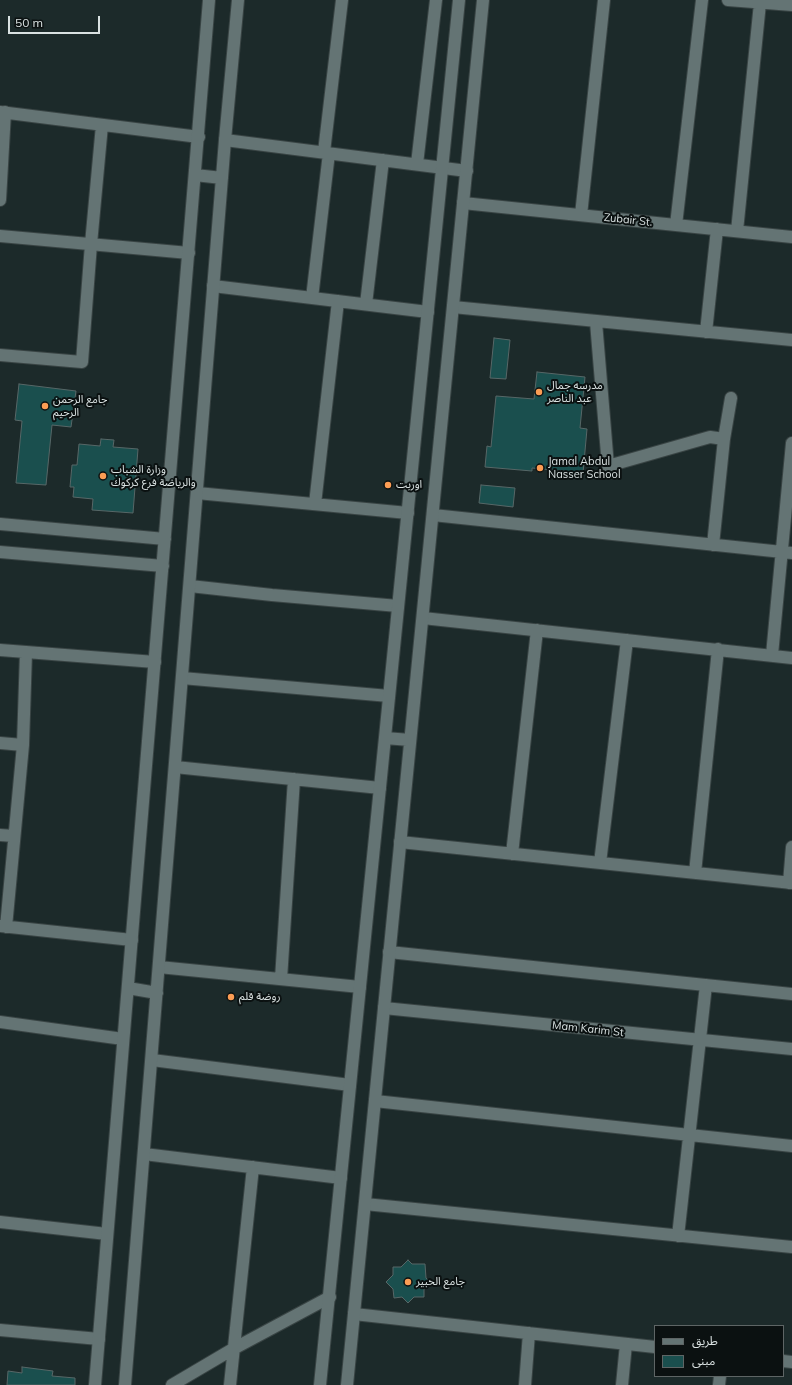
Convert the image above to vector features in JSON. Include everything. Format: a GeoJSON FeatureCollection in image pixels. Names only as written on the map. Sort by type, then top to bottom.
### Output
{"type":"FeatureCollection","features":[{"type":"Feature","properties":{"kind":"street"},"geometry":{"type":"LineString","coordinates":[[95,1385],[199,137],[209,0]]}},
{"type":"Feature","properties":{"kind":"street"},"geometry":{"type":"LineString","coordinates":[[125,1385],[213,286],[238,0]]}},
{"type":"Feature","properties":{"kind":"street"},"geometry":{"type":"LineString","coordinates":[[312,298],[342,0]]}},
{"type":"Feature","properties":{"kind":"street"},"geometry":{"type":"LineString","coordinates":[[417,164],[436,0]]}},
{"type":"Feature","properties":{"kind":"street"},"geometry":{"type":"LineString","coordinates":[[320,1385],[459,0]]}},
{"type":"Feature","properties":{"kind":"street"},"geometry":{"type":"LineString","coordinates":[[347,1385],[484,0]]}},
{"type":"Feature","properties":{"kind":"street"},"geometry":{"type":"LineString","coordinates":[[581,215],[604,0]]}},
{"type":"Feature","properties":{"kind":"street"},"geometry":{"type":"LineString","coordinates":[[676,225],[702,0]]}},
{"type":"Feature","properties":{"kind":"street"},"geometry":{"type":"LineString","coordinates":[[728,0],[792,5]]}},
{"type":"Feature","properties":{"kind":"street"},"geometry":{"type":"LineString","coordinates":[[737,232],[760,2]]}},
{"type":"Feature","properties":{"kind":"street"},"geometry":{"type":"LineString","coordinates":[[0,200],[2,112],[199,137]]}},
{"type":"Feature","properties":{"kind":"street"},"geometry":{"type":"LineString","coordinates":[[0,355],[82,362],[102,124]]}},
{"type":"Feature","properties":{"kind":"street"},"geometry":{"type":"LineString","coordinates":[[225,140],[467,171]]}},
{"type":"Feature","properties":{"kind":"street"},"geometry":{"type":"LineString","coordinates":[[366,304],[383,160]]}},
{"type":"Feature","properties":{"kind":"street"},"geometry":{"type":"LineString","coordinates":[[195,175],[222,178]]}},
{"type":"Feature","properties":{"kind":"street","name":"Zubair St."},"geometry":{"type":"LineString","coordinates":[[463,203],[792,237]]}},
{"type":"Feature","properties":{"kind":"street"},"geometry":{"type":"LineString","coordinates":[[706,332],[717,229]]}},
{"type":"Feature","properties":{"kind":"street"},"geometry":{"type":"LineString","coordinates":[[0,236],[189,254]]}},
{"type":"Feature","properties":{"kind":"street"},"geometry":{"type":"LineString","coordinates":[[213,286],[428,312]]}},
{"type":"Feature","properties":{"kind":"street"},"geometry":{"type":"LineString","coordinates":[[315,504],[338,301]]}},
{"type":"Feature","properties":{"kind":"street"},"geometry":{"type":"LineString","coordinates":[[453,307],[792,340]]}},
{"type":"Feature","properties":{"kind":"street"},"geometry":{"type":"LineString","coordinates":[[596,322],[608,466],[710,437],[724,439]]}},
{"type":"Feature","properties":{"kind":"street"},"geometry":{"type":"LineString","coordinates":[[713,544],[724,439],[730,398]]}},
{"type":"Feature","properties":{"kind":"street"},"geometry":{"type":"LineString","coordinates":[[772,655],[787,553],[792,443]]}},
{"type":"Feature","properties":{"kind":"street"},"geometry":{"type":"LineString","coordinates":[[197,493],[408,513]]}},
{"type":"Feature","properties":{"kind":"street"},"geometry":{"type":"LineString","coordinates":[[433,515],[787,553]]}},
{"type":"Feature","properties":{"kind":"street"},"geometry":{"type":"LineString","coordinates":[[0,524],[165,539]]}},
{"type":"Feature","properties":{"kind":"street"},"geometry":{"type":"LineString","coordinates":[[0,552],[163,566]]}},
{"type":"Feature","properties":{"kind":"street"},"geometry":{"type":"LineString","coordinates":[[190,586],[398,606]]}},
{"type":"Feature","properties":{"kind":"street"},"geometry":{"type":"LineString","coordinates":[[423,618],[792,658]]}},
{"type":"Feature","properties":{"kind":"street"},"geometry":{"type":"LineString","coordinates":[[512,854],[537,630]]}},
{"type":"Feature","properties":{"kind":"street"},"geometry":{"type":"LineString","coordinates":[[600,863],[627,640]]}},
{"type":"Feature","properties":{"kind":"street"},"geometry":{"type":"LineString","coordinates":[[0,650],[155,662]]}},
{"type":"Feature","properties":{"kind":"street"},"geometry":{"type":"LineString","coordinates":[[695,873],[718,650]]}},
{"type":"Feature","properties":{"kind":"street"},"geometry":{"type":"LineString","coordinates":[[26,652],[23,745],[3,926],[132,940]]}},
{"type":"Feature","properties":{"kind":"street"},"geometry":{"type":"LineString","coordinates":[[182,678],[389,696]]}},
{"type":"Feature","properties":{"kind":"street"},"geometry":{"type":"LineString","coordinates":[[385,738],[410,740]]}},
{"type":"Feature","properties":{"kind":"street"},"geometry":{"type":"LineString","coordinates":[[0,743],[23,745]]}},
{"type":"Feature","properties":{"kind":"street"},"geometry":{"type":"LineString","coordinates":[[175,767],[380,788]]}},
{"type":"Feature","properties":{"kind":"street"},"geometry":{"type":"LineString","coordinates":[[281,979],[294,780]]}},
{"type":"Feature","properties":{"kind":"street"},"geometry":{"type":"LineString","coordinates":[[0,835],[14,836]]}},
{"type":"Feature","properties":{"kind":"street"},"geometry":{"type":"LineString","coordinates":[[400,842],[791,883],[792,846]]}},
{"type":"Feature","properties":{"kind":"street"},"geometry":{"type":"LineString","coordinates":[[389,952],[792,994]]}},
{"type":"Feature","properties":{"kind":"street"},"geometry":{"type":"LineString","coordinates":[[159,968],[360,987]]}},
{"type":"Feature","properties":{"kind":"street"},"geometry":{"type":"LineString","coordinates":[[678,1236],[706,985]]}},
{"type":"Feature","properties":{"kind":"street"},"geometry":{"type":"LineString","coordinates":[[128,988],[157,994]]}},
{"type":"Feature","properties":{"kind":"street","name":"Mam Karim St"},"geometry":{"type":"LineString","coordinates":[[384,1008],[792,1049]]}},
{"type":"Feature","properties":{"kind":"street"},"geometry":{"type":"LineString","coordinates":[[0,1026],[123,1040]]}},
{"type":"Feature","properties":{"kind":"street"},"geometry":{"type":"LineString","coordinates":[[152,1060],[350,1085]]}},
{"type":"Feature","properties":{"kind":"street"},"geometry":{"type":"LineString","coordinates":[[375,1101],[792,1146]]}},
{"type":"Feature","properties":{"kind":"street"},"geometry":{"type":"LineString","coordinates":[[144,1154],[341,1178]]}},
{"type":"Feature","properties":{"kind":"street"},"geometry":{"type":"LineString","coordinates":[[230,1385],[252,1167]]}},
{"type":"Feature","properties":{"kind":"street"},"geometry":{"type":"LineString","coordinates":[[365,1204],[792,1247]]}},
{"type":"Feature","properties":{"kind":"street"},"geometry":{"type":"LineString","coordinates":[[0,1222],[107,1234]]}},
{"type":"Feature","properties":{"kind":"street"},"geometry":{"type":"LineString","coordinates":[[172,1385],[233,1349],[330,1297]]}},
{"type":"Feature","properties":{"kind":"street"},"geometry":{"type":"LineString","coordinates":[[354,1314],[654,1347]]}},
{"type":"Feature","properties":{"kind":"street"},"geometry":{"type":"LineString","coordinates":[[0,1330],[99,1339]]}},
{"type":"Feature","properties":{"kind":"street"},"geometry":{"type":"LineString","coordinates":[[524,1385],[529,1333]]}},
{"type":"Feature","properties":{"kind":"street"},"geometry":{"type":"LineString","coordinates":[[622,1385],[626,1344]]}},
{"type":"Feature","properties":{"kind":"building"},"geometry":{"type":"Polygon","coordinates":[[[494,338],[510,340],[506,379],[490,378],[494,338]]]}},
{"type":"Feature","properties":{"kind":"building"},"geometry":{"type":"Polygon","coordinates":[[[537,372],[585,377],[580,428],[587,429],[583,473],[532,468],[532,471],[485,467],[487,446],[491,447],[496,396],[534,399],[537,372]]]}},
{"type":"Feature","properties":{"kind":"building"},"geometry":{"type":"Polygon","coordinates":[[[19,384],[76,391],[71,427],[52,425],[46,485],[16,483],[22,421],[15,420],[19,384]]]}},
{"type":"Feature","properties":{"kind":"building","name":"وزارة الشباب والرياضة فرع كركوك"},"geometry":{"type":"Polygon","coordinates":[[[101,439],[114,440],[113,447],[138,449],[133,513],[92,510],[93,499],[73,497],[74,487],[70,487],[72,465],[77,465],[79,444],[100,446],[101,439]]]}},
{"type":"Feature","properties":{"kind":"building"},"geometry":{"type":"Polygon","coordinates":[[[481,485],[515,488],[513,507],[479,503],[481,485]]]}},
{"type":"Feature","properties":{"kind":"building","name":"جامع الخبير"},"geometry":{"type":"Polygon","coordinates":[[[408,1260],[412,1264],[425,1264],[426,1278],[430,1282],[424,1287],[424,1297],[414,1297],[408,1303],[402,1297],[394,1298],[393,1289],[386,1282],[393,1275],[393,1267],[401,1267],[408,1260]]]}},
{"type":"Feature","properties":{"kind":"building"},"geometry":{"type":"Polygon","coordinates":[[[22,1367],[53,1371],[52,1376],[75,1378],[75,1385],[7,1385],[8,1371],[22,1373],[22,1367]]]}},
{"type":"Feature","properties":{"kind":"place","name":"مدرسه جمال عبد الناصر"},"geometry":{"type":"Point","coordinates":[539,392]}},
{"type":"Feature","properties":{"kind":"place","name":"جامع الرحمن الرحيم"},"geometry":{"type":"Point","coordinates":[45,406]}},
{"type":"Feature","properties":{"kind":"place","name":"Jamal Abdul Nasser School"},"geometry":{"type":"Point","coordinates":[540,468]}},
{"type":"Feature","properties":{"kind":"place","name":"وزارة الشباب والرياضة فرع كركوك"},"geometry":{"type":"Point","coordinates":[103,476]}},
{"type":"Feature","properties":{"kind":"place","name":"اوربت"},"geometry":{"type":"Point","coordinates":[388,485]}},
{"type":"Feature","properties":{"kind":"place","name":"روضة قلم"},"geometry":{"type":"Point","coordinates":[231,997]}},
{"type":"Feature","properties":{"kind":"place","name":"جامع الخبير"},"geometry":{"type":"Point","coordinates":[408,1282]}}]}
